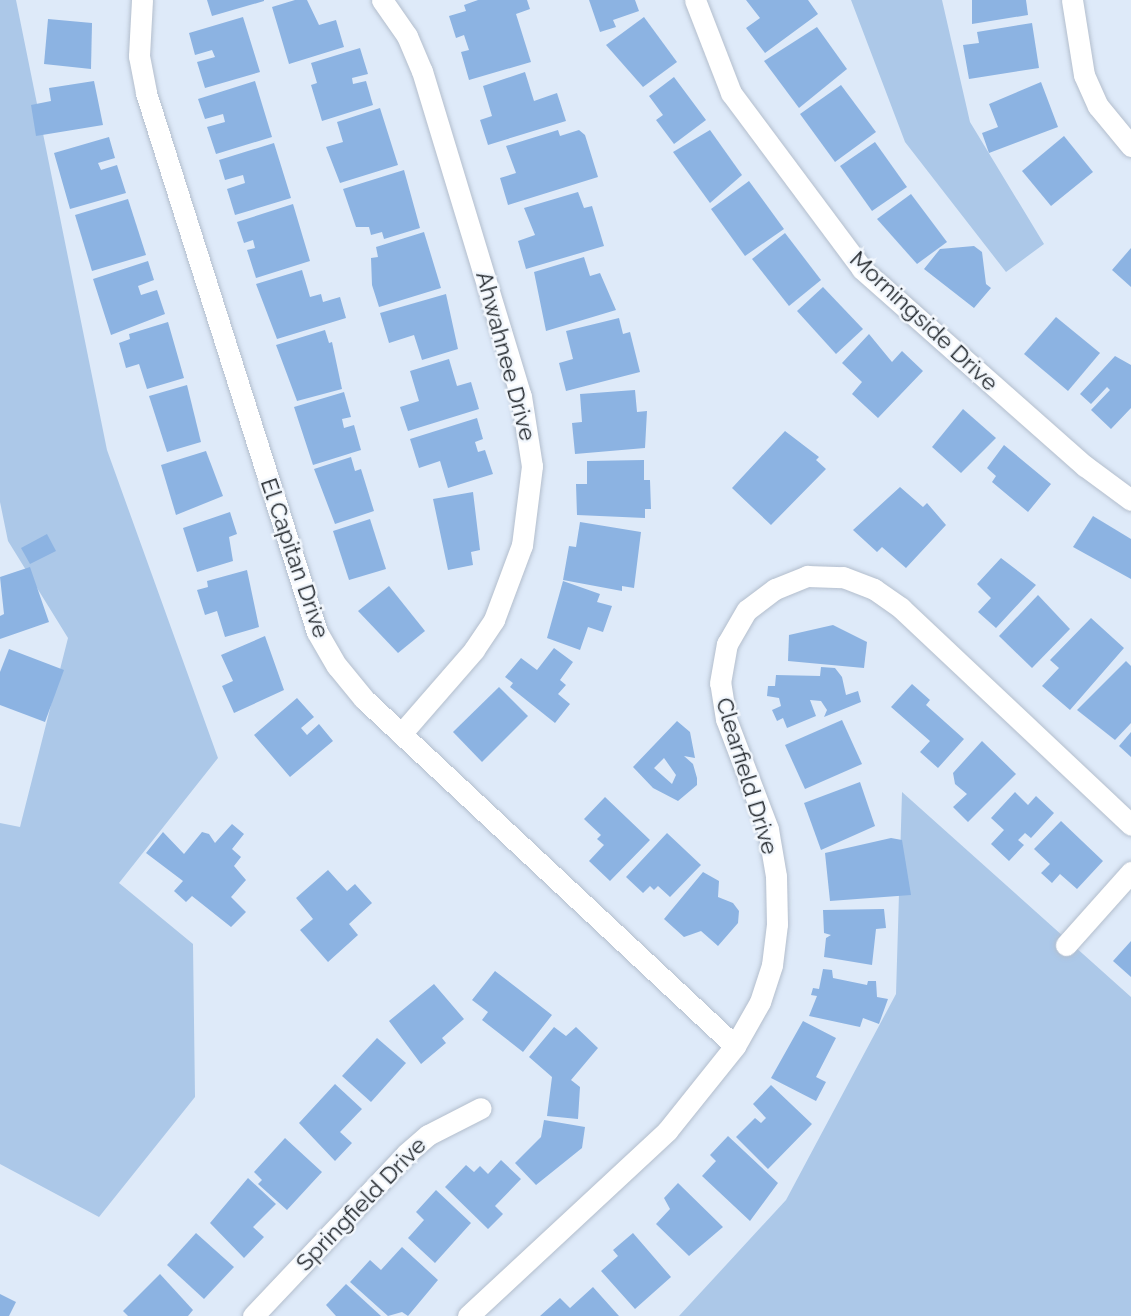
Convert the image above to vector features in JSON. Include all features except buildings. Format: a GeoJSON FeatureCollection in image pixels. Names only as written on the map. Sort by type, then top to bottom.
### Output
{"type":"FeatureCollection","features":[{"type":"Feature","properties":{"kind":"street","name":"El Capitan Drive"},"geometry":{"type":"LineString","coordinates":[[142,0],[139,56],[146,93],[302,593],[337,666],[401,734],[735,1046]]}},
{"type":"Feature","properties":{"kind":"street","name":"Ahwahnee Drive"},"geometry":{"type":"LineString","coordinates":[[382,0],[407,36],[422,71],[521,396],[532,466],[522,545],[494,620],[474,650],[401,734]]}},
{"type":"Feature","properties":{"kind":"street","name":"Morningside Drive"},"geometry":{"type":"LineString","coordinates":[[695,0],[731,93],[862,269],[1085,466],[1131,500]]}},
{"type":"Feature","properties":{"kind":"street"},"geometry":{"type":"LineString","coordinates":[[1072,0],[1084,75],[1097,106],[1131,146]]}},
{"type":"Feature","properties":{"kind":"street","name":"Clearfield Drive"},"geometry":{"type":"LineString","coordinates":[[468,1316],[630,1169],[702,1090],[735,1046],[760,1002],[772,965],[778,924],[776,876],[768,829],[726,719],[720,684],[734,633],[747,610],[775,589],[807,576],[843,578],[874,589],[901,608],[1131,825]]}},
{"type":"Feature","properties":{"kind":"street"},"geometry":{"type":"LineString","coordinates":[[1066,945],[1131,872]]}},
{"type":"Feature","properties":{"kind":"street","name":"Springfield Drive"},"geometry":{"type":"LineString","coordinates":[[253,1316],[406,1154],[428,1135],[481,1108]]}},
{"type":"Feature","properties":{"kind":"shaded area"},"geometry":{"type":"Polygon","coordinates":[[[0,0],[16,0],[107,450],[218,758],[119,883],[193,944],[195,1097],[99,1217],[0,1164],[0,823],[20,827],[68,638],[8,541],[0,502],[0,0]]]}},
{"type":"Feature","properties":{"kind":"shaded area"},"geometry":{"type":"Polygon","coordinates":[[[851,0],[942,0],[970,122],[1044,244],[1006,272],[905,142],[851,0]]]}},
{"type":"Feature","properties":{"kind":"shaded area"},"geometry":{"type":"Polygon","coordinates":[[[902,792],[1131,997],[1131,1316],[679,1316],[786,1200],[896,994],[902,792]]]}}]}
